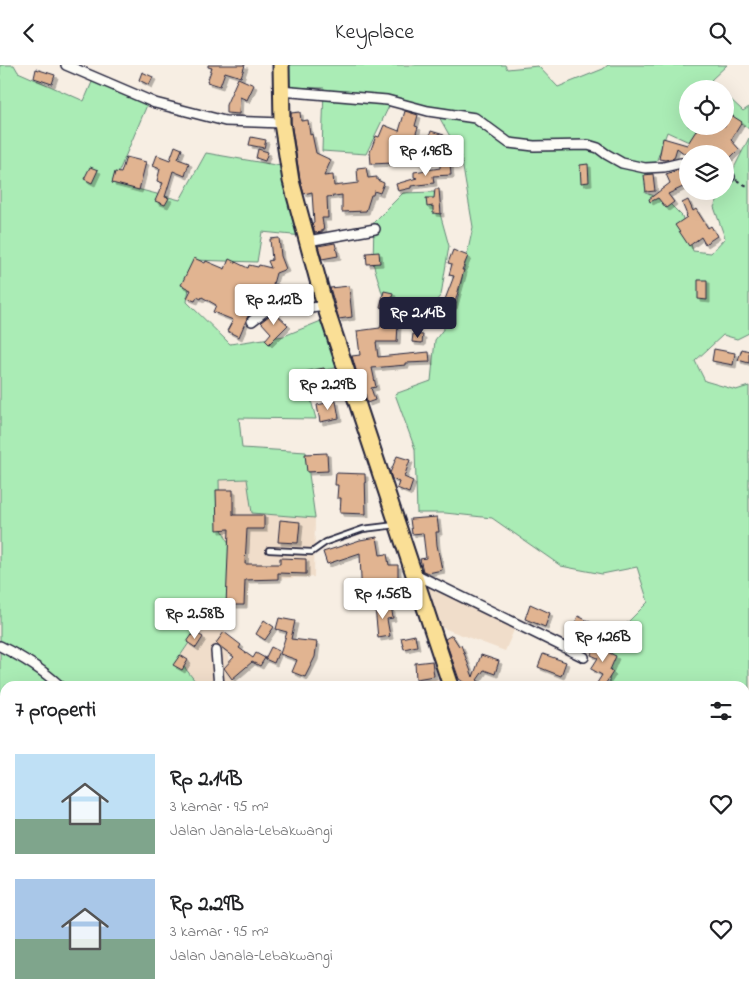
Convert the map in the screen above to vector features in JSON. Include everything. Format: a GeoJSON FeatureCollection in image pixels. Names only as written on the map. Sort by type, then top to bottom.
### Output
{"type":"FeatureCollection","features":[{"type":"Feature","properties":{"kind":"main road"},"geometry":{"type":"LineString","coordinates":[[281,65],[282,123],[291,181],[325,305],[449,681]]}},
{"type":"Feature","properties":{"kind":"street"},"geometry":{"type":"LineString","coordinates":[[66,65],[155,103],[225,121],[282,123]]}},
{"type":"Feature","properties":{"kind":"street"},"geometry":{"type":"LineString","coordinates":[[280,91],[387,100],[428,111],[475,118],[509,143],[534,146],[588,145],[598,148],[622,163],[645,168],[664,167],[679,163]]}},
{"type":"Feature","properties":{"kind":"street"},"geometry":{"type":"LineString","coordinates":[[308,241],[376,229]]}},
{"type":"Feature","properties":{"kind":"street"},"geometry":{"type":"LineString","coordinates":[[252,321],[274,304],[311,308],[325,305]]}},
{"type":"Feature","properties":{"kind":"street"},"geometry":{"type":"LineString","coordinates":[[413,573],[584,657]]}},
{"type":"Feature","properties":{"kind":"street"},"geometry":{"type":"LineString","coordinates":[[0,646],[46,672],[55,681]]}},
{"type":"Feature","properties":{"kind":"street"},"geometry":{"type":"LineString","coordinates":[[216,651],[219,681]]}},
{"type":"Feature","properties":{"kind":"lane"},"geometry":{"type":"LineString","coordinates":[[269,550],[312,552],[326,542],[363,529],[397,525]]}},
{"type":"Feature","properties":{"kind":"path"},"geometry":{"type":"LineString","coordinates":[[734,180],[749,187]]}},
{"type":"Feature","properties":{"kind":"shaded area"},"geometry":{"type":"Polygon","coordinates":[[[247,479],[252,513],[315,518],[314,577],[249,580],[247,606],[228,604],[220,525],[219,480],[247,479]]]}},
{"type":"Feature","properties":{"kind":"shaded area"},"geometry":{"type":"Polygon","coordinates":[[[417,579],[517,623],[505,651],[427,622],[417,579]]]}},
{"type":"Feature","properties":{"kind":"shaded area"},"geometry":{"type":"Polygon","coordinates":[[[206,618],[224,627],[233,681],[195,681],[178,659],[206,618]]]}},
{"type":"Feature","properties":{"kind":"shaded area"},"geometry":{"type":"Polygon","coordinates":[[[445,678],[446,681],[418,681],[445,678]]]}},
{"type":"Feature","properties":{"kind":"green space"},"geometry":{"type":"Polygon","coordinates":[[[0,65],[14,65],[18,72],[84,101],[95,75],[150,98],[114,183],[180,200],[206,153],[287,167],[303,236],[262,232],[257,262],[193,260],[187,302],[230,344],[284,336],[326,319],[340,367],[304,374],[316,419],[239,418],[242,448],[306,452],[315,518],[252,513],[247,479],[219,480],[220,525],[233,553],[224,627],[206,618],[178,659],[195,681],[0,681],[0,65]]]}},
{"type":"Feature","properties":{"kind":"green space"},"geometry":{"type":"Polygon","coordinates":[[[283,65],[505,65],[507,69],[538,66],[558,87],[603,69],[608,65],[727,65],[711,80],[679,80],[679,135],[695,135],[689,142],[667,132],[645,193],[665,199],[682,216],[693,251],[711,253],[725,238],[714,207],[718,200],[734,200],[734,168],[749,138],[749,333],[737,339],[723,335],[695,361],[705,381],[736,390],[749,386],[749,681],[609,681],[613,637],[648,602],[637,567],[602,574],[561,566],[492,518],[445,513],[417,513],[415,449],[395,394],[431,381],[435,340],[454,315],[473,227],[461,156],[438,115],[392,100],[366,154],[322,151],[324,88],[281,87],[283,65]]]}},
{"type":"Feature","properties":{"kind":"green space"},"geometry":{"type":"Polygon","coordinates":[[[734,102],[743,111],[749,107],[749,129],[734,119],[734,102]]]}},
{"type":"Feature","properties":{"kind":"green space"},"geometry":{"type":"Polygon","coordinates":[[[434,192],[449,246],[441,295],[426,313],[386,306],[373,263],[374,222],[403,193],[434,192]]]}},
{"type":"Feature","properties":{"kind":"building"},"geometry":{"type":"Polygon","coordinates":[[[208,65],[245,65],[241,77],[225,72],[220,86],[207,82],[212,68],[208,67],[208,65]]]}},
{"type":"Feature","properties":{"kind":"building"},"geometry":{"type":"Polygon","coordinates":[[[36,69],[55,75],[52,84],[34,78],[36,69]]]}},
{"type":"Feature","properties":{"kind":"building"},"geometry":{"type":"Polygon","coordinates":[[[142,72],[153,77],[149,85],[139,80],[142,72]]]}},
{"type":"Feature","properties":{"kind":"building"},"geometry":{"type":"Polygon","coordinates":[[[238,78],[254,85],[247,100],[240,97],[239,114],[226,113],[226,105],[238,78]]]}},
{"type":"Feature","properties":{"kind":"building"},"geometry":{"type":"Polygon","coordinates":[[[405,111],[418,115],[415,126],[418,127],[412,146],[402,144],[406,160],[393,163],[371,164],[370,152],[376,136],[379,137],[384,125],[399,131],[405,111]]]}},
{"type":"Feature","properties":{"kind":"building"},"geometry":{"type":"Polygon","coordinates":[[[300,112],[301,121],[308,120],[310,135],[312,134],[316,153],[331,160],[324,176],[333,175],[334,186],[358,183],[357,168],[366,167],[368,178],[377,177],[377,180],[384,183],[380,193],[374,191],[373,195],[371,195],[366,211],[342,212],[342,195],[327,197],[328,218],[322,218],[324,230],[322,232],[315,233],[312,223],[314,223],[312,192],[304,194],[300,179],[291,113],[300,112]]]}},
{"type":"Feature","properties":{"kind":"building"},"geometry":{"type":"Polygon","coordinates":[[[734,117],[742,122],[731,140],[739,149],[734,154],[734,145],[687,145],[693,135],[734,135],[734,117]]]}},
{"type":"Feature","properties":{"kind":"building"},"geometry":{"type":"Polygon","coordinates":[[[431,131],[444,135],[441,145],[428,141],[431,131]]]}},
{"type":"Feature","properties":{"kind":"building"},"geometry":{"type":"Polygon","coordinates":[[[251,137],[266,140],[264,148],[249,145],[251,137]]]}},
{"type":"Feature","properties":{"kind":"building"},"geometry":{"type":"Polygon","coordinates":[[[663,138],[687,145],[679,145],[679,150],[677,148],[674,158],[659,159],[663,138]]]}},
{"type":"Feature","properties":{"kind":"building"},"geometry":{"type":"Polygon","coordinates":[[[175,146],[182,149],[178,159],[189,163],[185,176],[173,171],[165,197],[169,198],[165,205],[155,201],[163,183],[157,181],[160,169],[153,166],[157,155],[170,160],[175,146]]]}},
{"type":"Feature","properties":{"kind":"building"},"geometry":{"type":"Polygon","coordinates":[[[258,149],[268,152],[265,161],[256,158],[258,149]]]}},
{"type":"Feature","properties":{"kind":"building"},"geometry":{"type":"Polygon","coordinates":[[[126,157],[146,162],[139,190],[112,183],[115,172],[121,173],[126,157]]]}},
{"type":"Feature","properties":{"kind":"building"},"geometry":{"type":"Polygon","coordinates":[[[440,163],[450,163],[451,175],[433,176],[434,183],[411,186],[411,188],[398,191],[396,184],[417,178],[414,177],[414,172],[440,168],[440,163]]]}},
{"type":"Feature","properties":{"kind":"building"},"geometry":{"type":"Polygon","coordinates":[[[588,164],[589,182],[581,183],[580,165],[588,164]]]}},
{"type":"Feature","properties":{"kind":"building"},"geometry":{"type":"Polygon","coordinates":[[[90,167],[98,170],[92,183],[84,179],[90,167]]]}},
{"type":"Feature","properties":{"kind":"building"},"geometry":{"type":"Polygon","coordinates":[[[678,170],[679,172],[679,189],[668,194],[674,202],[666,208],[658,198],[650,202],[649,199],[670,183],[666,174],[678,170]]]}},
{"type":"Feature","properties":{"kind":"building"},"geometry":{"type":"Polygon","coordinates":[[[653,174],[655,191],[646,192],[644,175],[653,174]]]}},
{"type":"Feature","properties":{"kind":"building"},"geometry":{"type":"Polygon","coordinates":[[[435,189],[439,189],[441,214],[433,213],[433,206],[427,207],[426,198],[434,198],[435,189]]]}},
{"type":"Feature","properties":{"kind":"building"},"geometry":{"type":"Polygon","coordinates":[[[688,200],[693,211],[696,209],[708,228],[711,226],[717,236],[705,244],[701,237],[689,246],[675,225],[687,217],[682,203],[688,200]]]}},
{"type":"Feature","properties":{"kind":"building"},"geometry":{"type":"Polygon","coordinates":[[[279,238],[281,256],[286,269],[276,273],[273,284],[302,290],[300,301],[271,299],[259,296],[265,303],[248,316],[239,337],[227,331],[233,320],[213,312],[216,305],[202,297],[201,299],[197,297],[195,301],[187,298],[191,290],[181,285],[194,258],[225,269],[229,259],[248,268],[249,265],[258,267],[259,265],[271,268],[268,261],[272,260],[270,239],[279,238]]]}},
{"type":"Feature","properties":{"kind":"building"},"geometry":{"type":"Polygon","coordinates":[[[335,243],[338,256],[322,259],[318,246],[335,243]]]}},
{"type":"Feature","properties":{"kind":"building"},"geometry":{"type":"Polygon","coordinates":[[[453,250],[468,256],[462,270],[464,270],[454,306],[444,302],[454,276],[449,275],[452,264],[448,263],[453,250]]]}},
{"type":"Feature","properties":{"kind":"building"},"geometry":{"type":"Polygon","coordinates":[[[379,252],[380,263],[367,264],[366,253],[379,252]]]}},
{"type":"Feature","properties":{"kind":"building"},"geometry":{"type":"Polygon","coordinates":[[[698,280],[707,280],[707,300],[698,299],[698,280]]]}},
{"type":"Feature","properties":{"kind":"building"},"geometry":{"type":"Polygon","coordinates":[[[349,286],[352,317],[339,319],[330,288],[349,286]]]}},
{"type":"Feature","properties":{"kind":"building"},"geometry":{"type":"Polygon","coordinates":[[[384,291],[393,293],[389,309],[380,307],[384,291]]]}},
{"type":"Feature","properties":{"kind":"building"},"geometry":{"type":"Polygon","coordinates":[[[387,310],[401,317],[398,324],[397,342],[376,342],[378,357],[429,352],[430,362],[372,368],[376,387],[371,388],[375,400],[367,403],[362,376],[358,377],[352,356],[360,355],[357,331],[380,328],[387,310]]]}},
{"type":"Feature","properties":{"kind":"building"},"geometry":{"type":"Polygon","coordinates":[[[274,312],[288,325],[269,344],[265,340],[271,333],[261,322],[274,312]]]}},
{"type":"Feature","properties":{"kind":"building"},"geometry":{"type":"Polygon","coordinates":[[[413,334],[423,335],[422,343],[412,342],[413,334]]]}},
{"type":"Feature","properties":{"kind":"building"},"geometry":{"type":"Polygon","coordinates":[[[714,349],[735,353],[733,365],[712,361],[714,349]]]}},
{"type":"Feature","properties":{"kind":"building"},"geometry":{"type":"Polygon","coordinates":[[[742,349],[749,351],[749,363],[738,360],[742,349]]]}},
{"type":"Feature","properties":{"kind":"building"},"geometry":{"type":"Polygon","coordinates":[[[324,368],[328,384],[301,389],[298,373],[324,368]]]}},
{"type":"Feature","properties":{"kind":"building"},"geometry":{"type":"Polygon","coordinates":[[[336,401],[339,418],[320,422],[317,405],[336,401]]]}},
{"type":"Feature","properties":{"kind":"building"},"geometry":{"type":"Polygon","coordinates":[[[327,453],[328,471],[307,472],[305,454],[327,453]]]}},
{"type":"Feature","properties":{"kind":"building"},"geometry":{"type":"Polygon","coordinates":[[[397,456],[410,460],[404,477],[413,481],[409,493],[397,488],[399,482],[392,479],[390,473],[397,456]]]}},
{"type":"Feature","properties":{"kind":"building"},"geometry":{"type":"Polygon","coordinates":[[[336,473],[365,474],[366,514],[340,513],[341,498],[337,498],[338,485],[335,485],[336,473]]]}},
{"type":"Feature","properties":{"kind":"building"},"geometry":{"type":"Polygon","coordinates":[[[216,490],[233,490],[233,515],[264,515],[264,529],[247,529],[245,564],[280,564],[280,558],[306,559],[306,574],[278,573],[278,579],[245,580],[244,605],[226,605],[229,529],[217,530],[216,490]]]}},
{"type":"Feature","properties":{"kind":"building"},"geometry":{"type":"Polygon","coordinates":[[[437,517],[439,532],[436,532],[437,545],[442,570],[428,573],[423,571],[420,559],[426,558],[423,533],[412,534],[410,519],[437,517]]]}},
{"type":"Feature","properties":{"kind":"building"},"geometry":{"type":"Polygon","coordinates":[[[280,520],[300,522],[298,543],[278,542],[280,520]]]}},
{"type":"Feature","properties":{"kind":"building"},"geometry":{"type":"Polygon","coordinates":[[[377,537],[380,555],[387,554],[389,565],[398,565],[398,581],[387,581],[388,589],[375,589],[376,602],[362,604],[360,553],[327,564],[323,552],[360,540],[377,537]]]}},
{"type":"Feature","properties":{"kind":"building"},"geometry":{"type":"Polygon","coordinates":[[[530,604],[550,613],[545,627],[525,619],[530,604]]]}},
{"type":"Feature","properties":{"kind":"building"},"geometry":{"type":"Polygon","coordinates":[[[391,605],[393,618],[387,619],[390,636],[378,638],[375,607],[391,605]]]}},
{"type":"Feature","properties":{"kind":"building"},"geometry":{"type":"Polygon","coordinates":[[[578,616],[592,623],[587,635],[573,628],[578,616]]]}},
{"type":"Feature","properties":{"kind":"building"},"geometry":{"type":"Polygon","coordinates":[[[279,618],[295,621],[291,639],[317,642],[315,657],[305,677],[292,672],[297,660],[280,654],[287,632],[276,629],[279,618]]]}},
{"type":"Feature","properties":{"kind":"building"},"geometry":{"type":"Polygon","coordinates":[[[264,620],[274,627],[265,640],[256,634],[264,620]]]}},
{"type":"Feature","properties":{"kind":"building"},"geometry":{"type":"Polygon","coordinates":[[[194,632],[203,637],[196,648],[187,642],[194,632]]]}},
{"type":"Feature","properties":{"kind":"building"},"geometry":{"type":"Polygon","coordinates":[[[224,632],[241,645],[239,648],[253,658],[256,653],[265,658],[260,666],[252,662],[232,679],[224,668],[234,657],[216,643],[224,632]]]}},
{"type":"Feature","properties":{"kind":"building"},"geometry":{"type":"Polygon","coordinates":[[[415,635],[417,646],[404,649],[401,638],[415,635]]]}},
{"type":"Feature","properties":{"kind":"building"},"geometry":{"type":"Polygon","coordinates":[[[452,635],[459,646],[461,645],[473,677],[481,655],[499,661],[495,674],[484,670],[477,680],[478,681],[462,681],[459,679],[445,639],[452,635]]]}},
{"type":"Feature","properties":{"kind":"building"},"geometry":{"type":"Polygon","coordinates":[[[596,641],[603,644],[601,649],[616,656],[610,670],[613,672],[607,681],[598,681],[602,675],[591,669],[598,658],[591,655],[596,641]]]}},
{"type":"Feature","properties":{"kind":"building"},"geometry":{"type":"Polygon","coordinates":[[[271,647],[279,651],[274,663],[265,659],[271,647]]]}},
{"type":"Feature","properties":{"kind":"building"},"geometry":{"type":"Polygon","coordinates":[[[543,654],[566,662],[561,676],[538,667],[543,654]]]}},
{"type":"Feature","properties":{"kind":"building"},"geometry":{"type":"Polygon","coordinates":[[[180,655],[188,660],[182,670],[173,665],[180,655]]]}},
{"type":"Feature","properties":{"kind":"building"},"geometry":{"type":"Polygon","coordinates":[[[432,661],[434,676],[416,679],[415,663],[432,661]]]}}]}
